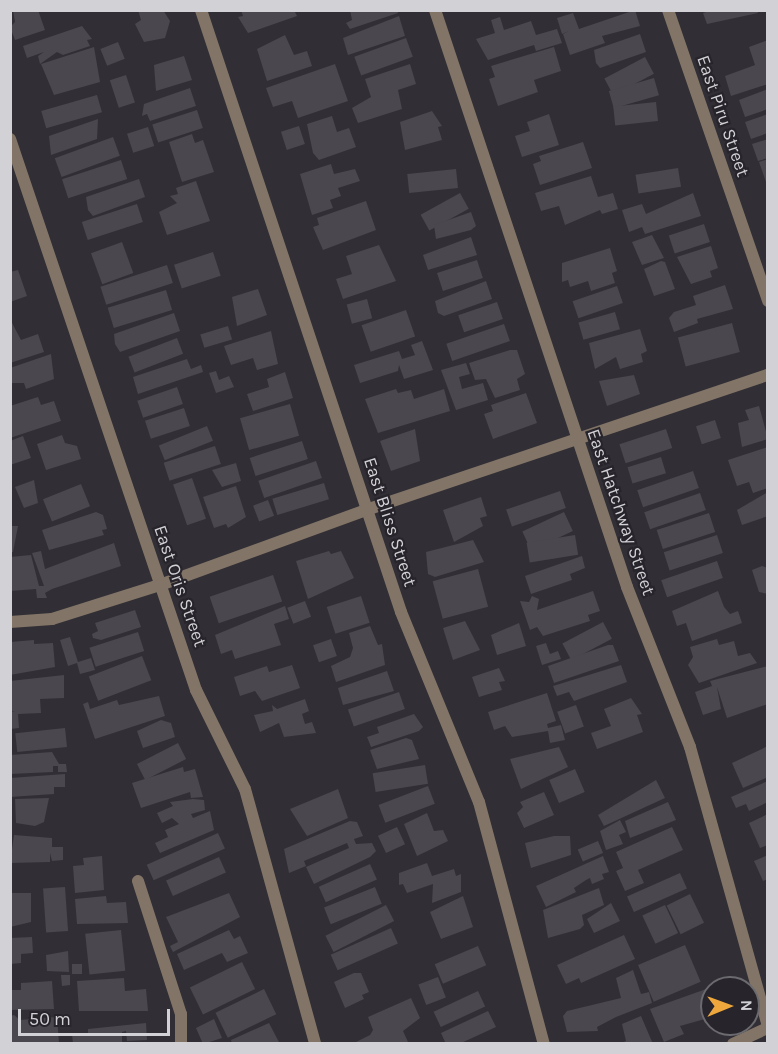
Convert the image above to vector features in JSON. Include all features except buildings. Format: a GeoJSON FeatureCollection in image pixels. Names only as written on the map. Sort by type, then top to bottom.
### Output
{"type":"FeatureCollection","features":[{"type":"Feature","properties":{"kind":"street","name":"East Bliss Street"},"geometry":{"type":"LineString","coordinates":[[201,10],[401,612],[479,802],[544,1044]]}},
{"type":"Feature","properties":{"kind":"street","name":"East Hatchway Street"},"geometry":{"type":"LineString","coordinates":[[435,10],[627,587],[690,747],[768,1027]]}},
{"type":"Feature","properties":{"kind":"street","name":"East Piru Street"},"geometry":{"type":"LineString","coordinates":[[668,10],[768,301]]}},
{"type":"Feature","properties":{"kind":"street","name":"East Oris Street"},"geometry":{"type":"LineString","coordinates":[[10,139],[196,690],[245,789],[315,1044]]}},
{"type":"Feature","properties":{"kind":"street"},"geometry":{"type":"LineString","coordinates":[[10,622],[52,619],[160,585],[366,510],[768,375]]}},
{"type":"Feature","properties":{"kind":"street"},"geometry":{"type":"LineString","coordinates":[[138,881],[181,1014],[181,1044]]}},
{"type":"Feature","properties":{"kind":"street"},"geometry":{"type":"LineString","coordinates":[[733,1044],[768,1027]]}}]}
